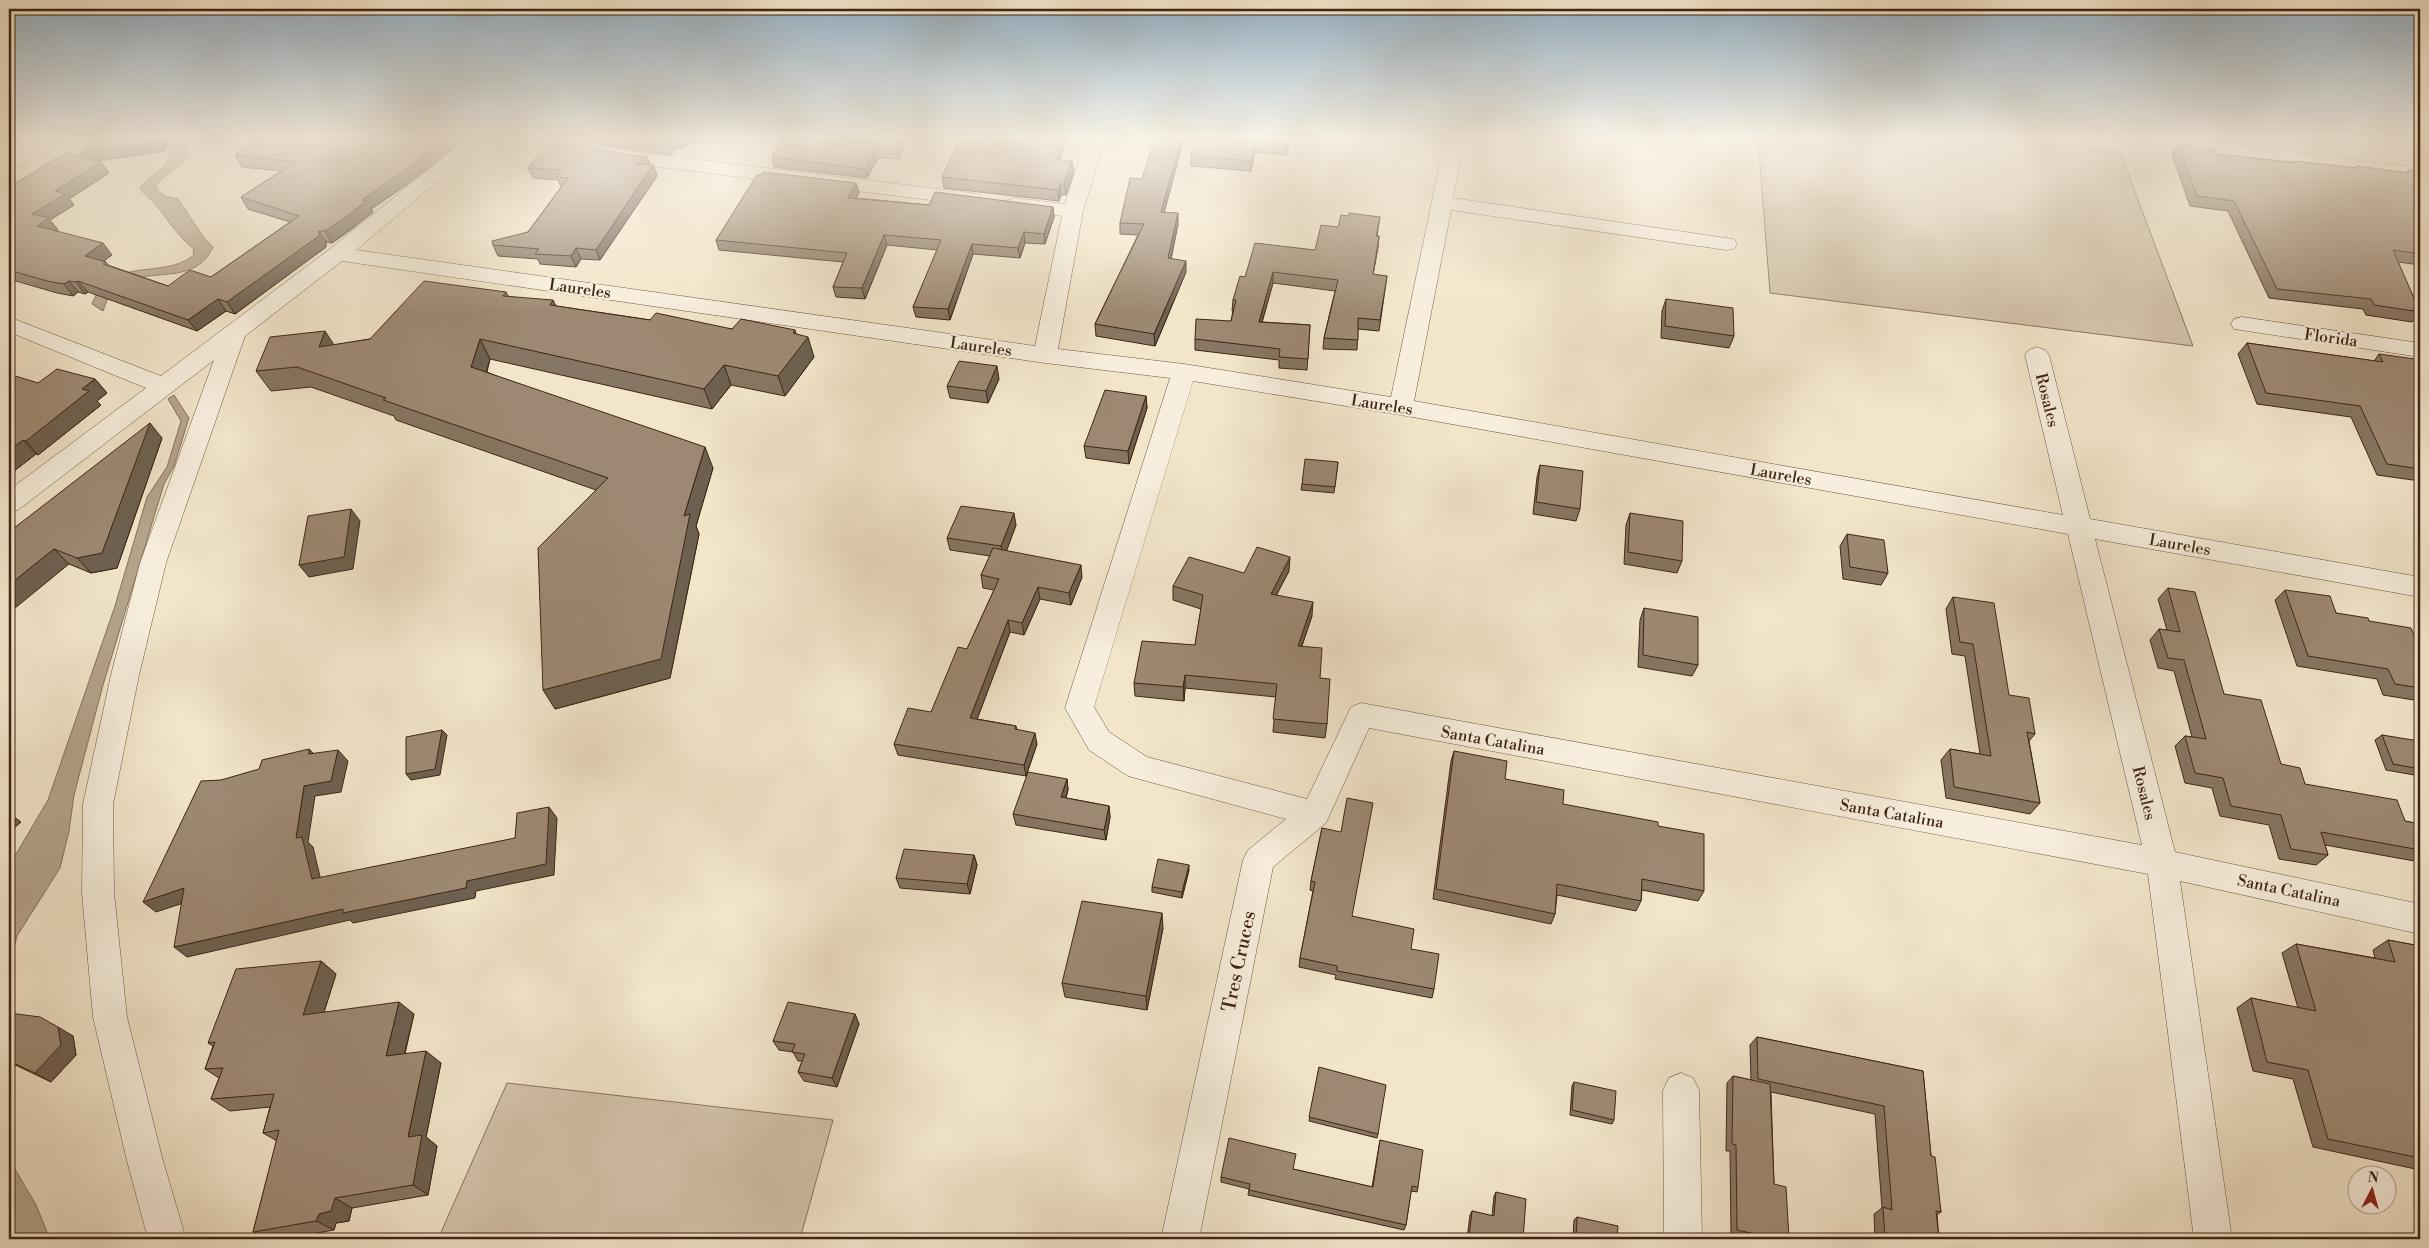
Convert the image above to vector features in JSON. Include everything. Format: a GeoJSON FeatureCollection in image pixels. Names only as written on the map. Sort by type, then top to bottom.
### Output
{"type":"FeatureCollection","features":[{"type":"Feature","properties":{"kind":"street"},"geometry":{"type":"LineString","coordinates":[[9,503],[338,254],[407,197]]}},
{"type":"Feature","properties":{"kind":"street"},"geometry":{"type":"LineString","coordinates":[[959,197],[1073,211]]}},
{"type":"Feature","properties":{"kind":"street"},"geometry":{"type":"LineString","coordinates":[[1045,355],[1077,197]]}},
{"type":"Feature","properties":{"kind":"street"},"geometry":{"type":"LineString","coordinates":[[1401,408],[1443,197]]}},
{"type":"Feature","properties":{"kind":"street"},"geometry":{"type":"LineString","coordinates":[[1442,203],[1726,244]]}},
{"type":"Feature","properties":{"kind":"street","name":"Laureles"},"geometry":{"type":"LineString","coordinates":[[338,254],[1045,355],[1184,372],[2080,526],[2420,587]]}},
{"type":"Feature","properties":{"kind":"street"},"geometry":{"type":"LineString","coordinates":[[9,324],[164,386]]}},
{"type":"Feature","properties":{"kind":"street","name":"Florida"},"geometry":{"type":"LineString","coordinates":[[2242,324],[2420,350]]}},
{"type":"Feature","properties":{"kind":"street"},"geometry":{"type":"LineString","coordinates":[[167,1239],[144,1160],[110,1017],[98,893],[98,804],[125,674],[153,563],[235,332]]}},
{"type":"Feature","properties":{"kind":"street","name":"Rosales"},"geometry":{"type":"LineString","coordinates":[[2037,356],[2162,863],[2213,1239]]}},
{"type":"Feature","properties":{"kind":"street"},"geometry":{"type":"LineString","coordinates":[[1184,372],[1079,708],[1099,741],[1139,767],[1315,814]]}},
{"type":"Feature","properties":{"kind":"street","name":"Tres Cruces"},"geometry":{"type":"LineString","coordinates":[[1180,1239],[1259,860],[1315,814],[1361,715]]}},
{"type":"Feature","properties":{"kind":"street","name":"Santa Catalina"},"geometry":{"type":"LineString","coordinates":[[1361,715],[2162,863],[2420,919]]}},
{"type":"Feature","properties":{"kind":"street"},"geometry":{"type":"LineString","coordinates":[[1681,1090],[1683,1239]]}},
{"type":"Feature","properties":{"kind":"shaded area"},"geometry":{"type":"Polygon","coordinates":[[[148,197],[178,199],[204,238],[213,247],[202,262],[189,270],[173,274],[140,277],[125,282],[112,293],[103,311],[92,304],[101,289],[111,279],[124,273],[167,267],[181,263],[194,255],[193,248],[178,233],[148,197]]]}},
{"type":"Feature","properties":{"kind":"shaded area"},"geometry":{"type":"Polygon","coordinates":[[[1763,197],[2137,197],[2193,346],[1770,293],[1763,197]]]}},
{"type":"Feature","properties":{"kind":"shaded area"},"geometry":{"type":"Polygon","coordinates":[[[174,395],[189,418],[174,466],[164,484],[103,685],[74,795],[69,831],[60,868],[17,936],[9,968],[9,866],[48,800],[115,606],[147,497],[167,467],[181,421],[168,399],[174,395]]]}},
{"type":"Feature","properties":{"kind":"shaded area"},"geometry":{"type":"Polygon","coordinates":[[[507,1083],[833,1120],[800,1239],[438,1239],[507,1083]]]}},
{"type":"Feature","properties":{"kind":"shaded area"},"geometry":{"type":"Polygon","coordinates":[[[9,1124],[12,1130],[12,1164],[36,1205],[50,1239],[14,1239],[12,1210],[9,1204],[9,1124]]]}},
{"type":"Feature","properties":{"kind":"building"},"geometry":{"type":"Polygon","coordinates":[[[9,197],[60,197],[32,214],[49,218],[37,226],[103,243],[85,256],[168,286],[190,270],[211,277],[299,216],[242,197],[366,197],[362,200],[366,201],[346,217],[325,231],[319,231],[319,236],[227,302],[218,299],[188,320],[78,281],[69,281],[64,284],[9,270],[9,197]]]}},
{"type":"Feature","properties":{"kind":"building"},"geometry":{"type":"Polygon","coordinates":[[[554,197],[631,197],[596,250],[576,248],[571,256],[535,254],[539,249],[493,245],[492,241],[528,232],[554,197]]]}},
{"type":"Feature","properties":{"kind":"building"},"geometry":{"type":"Polygon","coordinates":[[[743,197],[848,197],[929,205],[933,197],[976,197],[1053,207],[1044,234],[1024,232],[1018,248],[972,244],[948,309],[913,307],[941,240],[884,235],[862,288],[833,287],[847,253],[716,240],[743,197]]]}},
{"type":"Feature","properties":{"kind":"building"},"geometry":{"type":"Polygon","coordinates":[[[1126,197],[1165,197],[1161,212],[1178,213],[1168,258],[1186,261],[1154,334],[1095,324],[1144,224],[1120,223],[1126,197]]]}},
{"type":"Feature","properties":{"kind":"building"},"geometry":{"type":"Polygon","coordinates":[[[2206,197],[2420,197],[2420,254],[2393,250],[2420,312],[2374,305],[2371,299],[2277,289],[2234,201],[2206,197]]]}},
{"type":"Feature","properties":{"kind":"building"},"geometry":{"type":"Polygon","coordinates":[[[1349,213],[1380,217],[1376,236],[1379,236],[1373,274],[1387,276],[1380,320],[1358,318],[1358,340],[1324,338],[1338,280],[1273,272],[1259,322],[1310,325],[1308,359],[1279,357],[1280,349],[1195,339],[1196,319],[1231,321],[1236,300],[1233,300],[1240,276],[1245,277],[1255,243],[1315,250],[1321,225],[1338,227],[1341,215],[1349,216],[1349,213]]]}},
{"type":"Feature","properties":{"kind":"building"},"geometry":{"type":"Polygon","coordinates":[[[424,281],[506,292],[503,296],[553,300],[550,305],[650,320],[656,313],[732,329],[741,319],[795,330],[793,333],[808,337],[778,376],[724,365],[704,389],[480,339],[471,367],[705,447],[684,516],[690,514],[661,659],[543,690],[538,548],[608,478],[383,400],[386,398],[297,367],[256,371],[270,337],[325,331],[319,347],[370,339],[424,281]]]}},
{"type":"Feature","properties":{"kind":"building"},"geometry":{"type":"Polygon","coordinates":[[[1666,299],[1733,308],[1734,336],[1665,326],[1666,299]]]}},
{"type":"Feature","properties":{"kind":"building"},"geometry":{"type":"Polygon","coordinates":[[[2247,343],[2383,362],[2379,354],[2415,359],[2420,370],[2420,469],[2387,464],[2360,406],[2266,393],[2247,343]]]}},
{"type":"Feature","properties":{"kind":"building"},"geometry":{"type":"Polygon","coordinates":[[[959,361],[997,366],[986,391],[947,386],[959,361]]]}},
{"type":"Feature","properties":{"kind":"building"},"geometry":{"type":"Polygon","coordinates":[[[57,369],[95,379],[82,389],[89,391],[26,441],[23,440],[9,451],[9,374],[38,383],[57,369]]]}},
{"type":"Feature","properties":{"kind":"building"},"geometry":{"type":"Polygon","coordinates":[[[1105,390],[1146,396],[1128,451],[1084,446],[1105,390]]]}},
{"type":"Feature","properties":{"kind":"building"},"geometry":{"type":"Polygon","coordinates":[[[150,423],[102,553],[77,558],[54,549],[9,585],[9,532],[150,423]]]}},
{"type":"Feature","properties":{"kind":"building"},"geometry":{"type":"Polygon","coordinates":[[[1305,459],[1338,462],[1335,487],[1302,484],[1305,459]]]}},
{"type":"Feature","properties":{"kind":"building"},"geometry":{"type":"Polygon","coordinates":[[[1540,465],[1583,471],[1580,509],[1536,502],[1540,465]]]}},
{"type":"Feature","properties":{"kind":"building"},"geometry":{"type":"Polygon","coordinates":[[[961,506],[1014,513],[1001,546],[947,538],[961,506]]]}},
{"type":"Feature","properties":{"kind":"building"},"geometry":{"type":"Polygon","coordinates":[[[351,509],[344,557],[299,565],[308,516],[351,509]]]}},
{"type":"Feature","properties":{"kind":"building"},"geometry":{"type":"Polygon","coordinates":[[[1630,513],[1683,521],[1682,561],[1628,552],[1630,513]]]}},
{"type":"Feature","properties":{"kind":"building"},"geometry":{"type":"Polygon","coordinates":[[[1847,534],[1884,540],[1888,573],[1850,567],[1847,534]]]}},
{"type":"Feature","properties":{"kind":"building"},"geometry":{"type":"Polygon","coordinates":[[[1257,547],[1290,557],[1271,594],[1313,602],[1298,646],[1322,648],[1320,678],[1330,679],[1327,724],[1273,719],[1277,684],[1185,675],[1183,687],[1134,683],[1142,641],[1195,645],[1203,595],[1173,586],[1189,557],[1244,573],[1257,547]]]}},
{"type":"Feature","properties":{"kind":"building"},"geometry":{"type":"Polygon","coordinates":[[[993,548],[1081,565],[1069,593],[1038,587],[1022,623],[1008,620],[970,718],[1016,726],[1015,729],[1035,733],[1024,765],[894,744],[908,708],[931,712],[958,647],[967,649],[999,579],[981,575],[993,548]]]}},
{"type":"Feature","properties":{"kind":"building"},"geometry":{"type":"Polygon","coordinates":[[[2168,588],[2195,592],[2224,694],[2261,700],[2281,764],[2300,768],[2305,784],[2397,800],[2405,821],[2420,824],[2420,850],[2321,832],[2328,855],[2291,849],[2281,815],[2231,806],[2223,778],[2195,773],[2185,736],[2206,739],[2184,660],[2168,658],[2159,629],[2180,632],[2168,588]]]}},
{"type":"Feature","properties":{"kind":"building"},"geometry":{"type":"Polygon","coordinates":[[[2285,590],[2330,596],[2336,613],[2411,628],[2420,651],[2420,688],[2395,684],[2388,669],[2308,656],[2285,590]]]}},
{"type":"Feature","properties":{"kind":"building"},"geometry":{"type":"Polygon","coordinates":[[[1953,597],[1994,603],[2009,695],[2029,698],[2035,734],[2027,732],[2040,803],[1954,787],[1950,749],[1991,756],[1973,644],[1960,642],[1953,597]]]}},
{"type":"Feature","properties":{"kind":"building"},"geometry":{"type":"Polygon","coordinates":[[[1644,608],[1698,617],[1698,665],[1643,655],[1644,608]]]}},
{"type":"Feature","properties":{"kind":"building"},"geometry":{"type":"Polygon","coordinates":[[[442,730],[435,769],[406,774],[406,737],[442,730]]]}},
{"type":"Feature","properties":{"kind":"building"},"geometry":{"type":"Polygon","coordinates":[[[2382,735],[2419,741],[2420,769],[2393,764],[2382,735]]]}},
{"type":"Feature","properties":{"kind":"building"},"geometry":{"type":"Polygon","coordinates":[[[309,749],[309,754],[338,750],[331,781],[304,786],[296,838],[302,837],[312,879],[515,838],[517,813],[549,807],[546,864],[467,881],[466,888],[343,913],[343,909],[174,947],[184,888],[143,902],[201,781],[221,780],[259,769],[262,760],[309,749]]]}},
{"type":"Feature","properties":{"kind":"building"},"geometry":{"type":"Polygon","coordinates":[[[1454,751],[1507,761],[1505,779],[1564,790],[1563,804],[1658,822],[1658,826],[1704,834],[1704,891],[1642,879],[1641,901],[1557,884],[1555,914],[1436,889],[1454,751]]]}},
{"type":"Feature","properties":{"kind":"building"},"geometry":{"type":"Polygon","coordinates":[[[1028,772],[1067,779],[1061,797],[1109,806],[1104,830],[1013,814],[1028,772]]]}},
{"type":"Feature","properties":{"kind":"building"},"geometry":{"type":"Polygon","coordinates":[[[1347,798],[1373,803],[1352,916],[1414,929],[1411,949],[1439,954],[1434,989],[1337,971],[1337,966],[1300,958],[1315,882],[1311,881],[1322,828],[1341,832],[1347,798]]]}},
{"type":"Feature","properties":{"kind":"building"},"geometry":{"type":"Polygon","coordinates":[[[904,849],[974,855],[967,884],[896,878],[904,849]]]}},
{"type":"Feature","properties":{"kind":"building"},"geometry":{"type":"Polygon","coordinates":[[[1158,859],[1189,865],[1182,892],[1152,887],[1158,859]]]}},
{"type":"Feature","properties":{"kind":"building"},"geometry":{"type":"Polygon","coordinates":[[[1082,901],[1162,913],[1146,996],[1062,983],[1082,901]]]}},
{"type":"Feature","properties":{"kind":"building"},"geometry":{"type":"Polygon","coordinates":[[[2388,940],[2420,946],[2420,1158],[2328,1139],[2308,1070],[2267,1062],[2251,998],[2316,1011],[2296,944],[2395,962],[2388,940]]]}},
{"type":"Feature","properties":{"kind":"building"},"geometry":{"type":"Polygon","coordinates":[[[321,961],[303,1015],[399,1002],[386,1056],[426,1051],[408,1137],[422,1135],[413,1185],[335,1198],[331,1211],[319,1214],[316,1221],[253,1232],[279,1130],[263,1133],[274,1094],[211,1099],[223,1068],[205,1069],[215,1042],[208,1043],[236,969],[321,961]]]}},
{"type":"Feature","properties":{"kind":"building"},"geometry":{"type":"Polygon","coordinates":[[[788,1002],[855,1014],[832,1078],[798,1072],[805,1054],[792,1052],[795,1044],[773,1041],[788,1002]]]}},
{"type":"Feature","properties":{"kind":"building"},"geometry":{"type":"Polygon","coordinates":[[[9,1013],[40,1017],[58,1027],[61,1045],[35,1073],[9,1061],[9,1013]]]}},
{"type":"Feature","properties":{"kind":"building"},"geometry":{"type":"Polygon","coordinates":[[[1757,1037],[1923,1071],[1931,1156],[1935,1157],[1941,1212],[1936,1211],[1939,1239],[1885,1239],[1883,1207],[1892,1210],[1884,1106],[1758,1079],[1757,1037]]]}},
{"type":"Feature","properties":{"kind":"building"},"geometry":{"type":"Polygon","coordinates":[[[1319,1067],[1386,1085],[1378,1134],[1309,1117],[1319,1067]]]}},
{"type":"Feature","properties":{"kind":"building"},"geometry":{"type":"Polygon","coordinates":[[[1733,1076],[1770,1084],[1774,1184],[1786,1187],[1789,1239],[1778,1239],[1737,1230],[1736,1145],[1732,1144],[1733,1076]]]}},
{"type":"Feature","properties":{"kind":"building"},"geometry":{"type":"Polygon","coordinates":[[[1574,1082],[1616,1091],[1614,1120],[1572,1110],[1574,1082]]]}},
{"type":"Feature","properties":{"kind":"building"},"geometry":{"type":"Polygon","coordinates":[[[1229,1138],[1296,1154],[1293,1169],[1373,1187],[1380,1140],[1423,1150],[1418,1187],[1412,1186],[1406,1225],[1249,1190],[1250,1184],[1221,1177],[1229,1138]]]}},
{"type":"Feature","properties":{"kind":"building"},"geometry":{"type":"Polygon","coordinates":[[[1496,1192],[1526,1199],[1523,1239],[1478,1239],[1469,1237],[1472,1211],[1494,1216],[1496,1192]]]}},
{"type":"Feature","properties":{"kind":"building"},"geometry":{"type":"Polygon","coordinates":[[[1577,1217],[1618,1226],[1617,1239],[1576,1239],[1577,1217]]]}}]}
